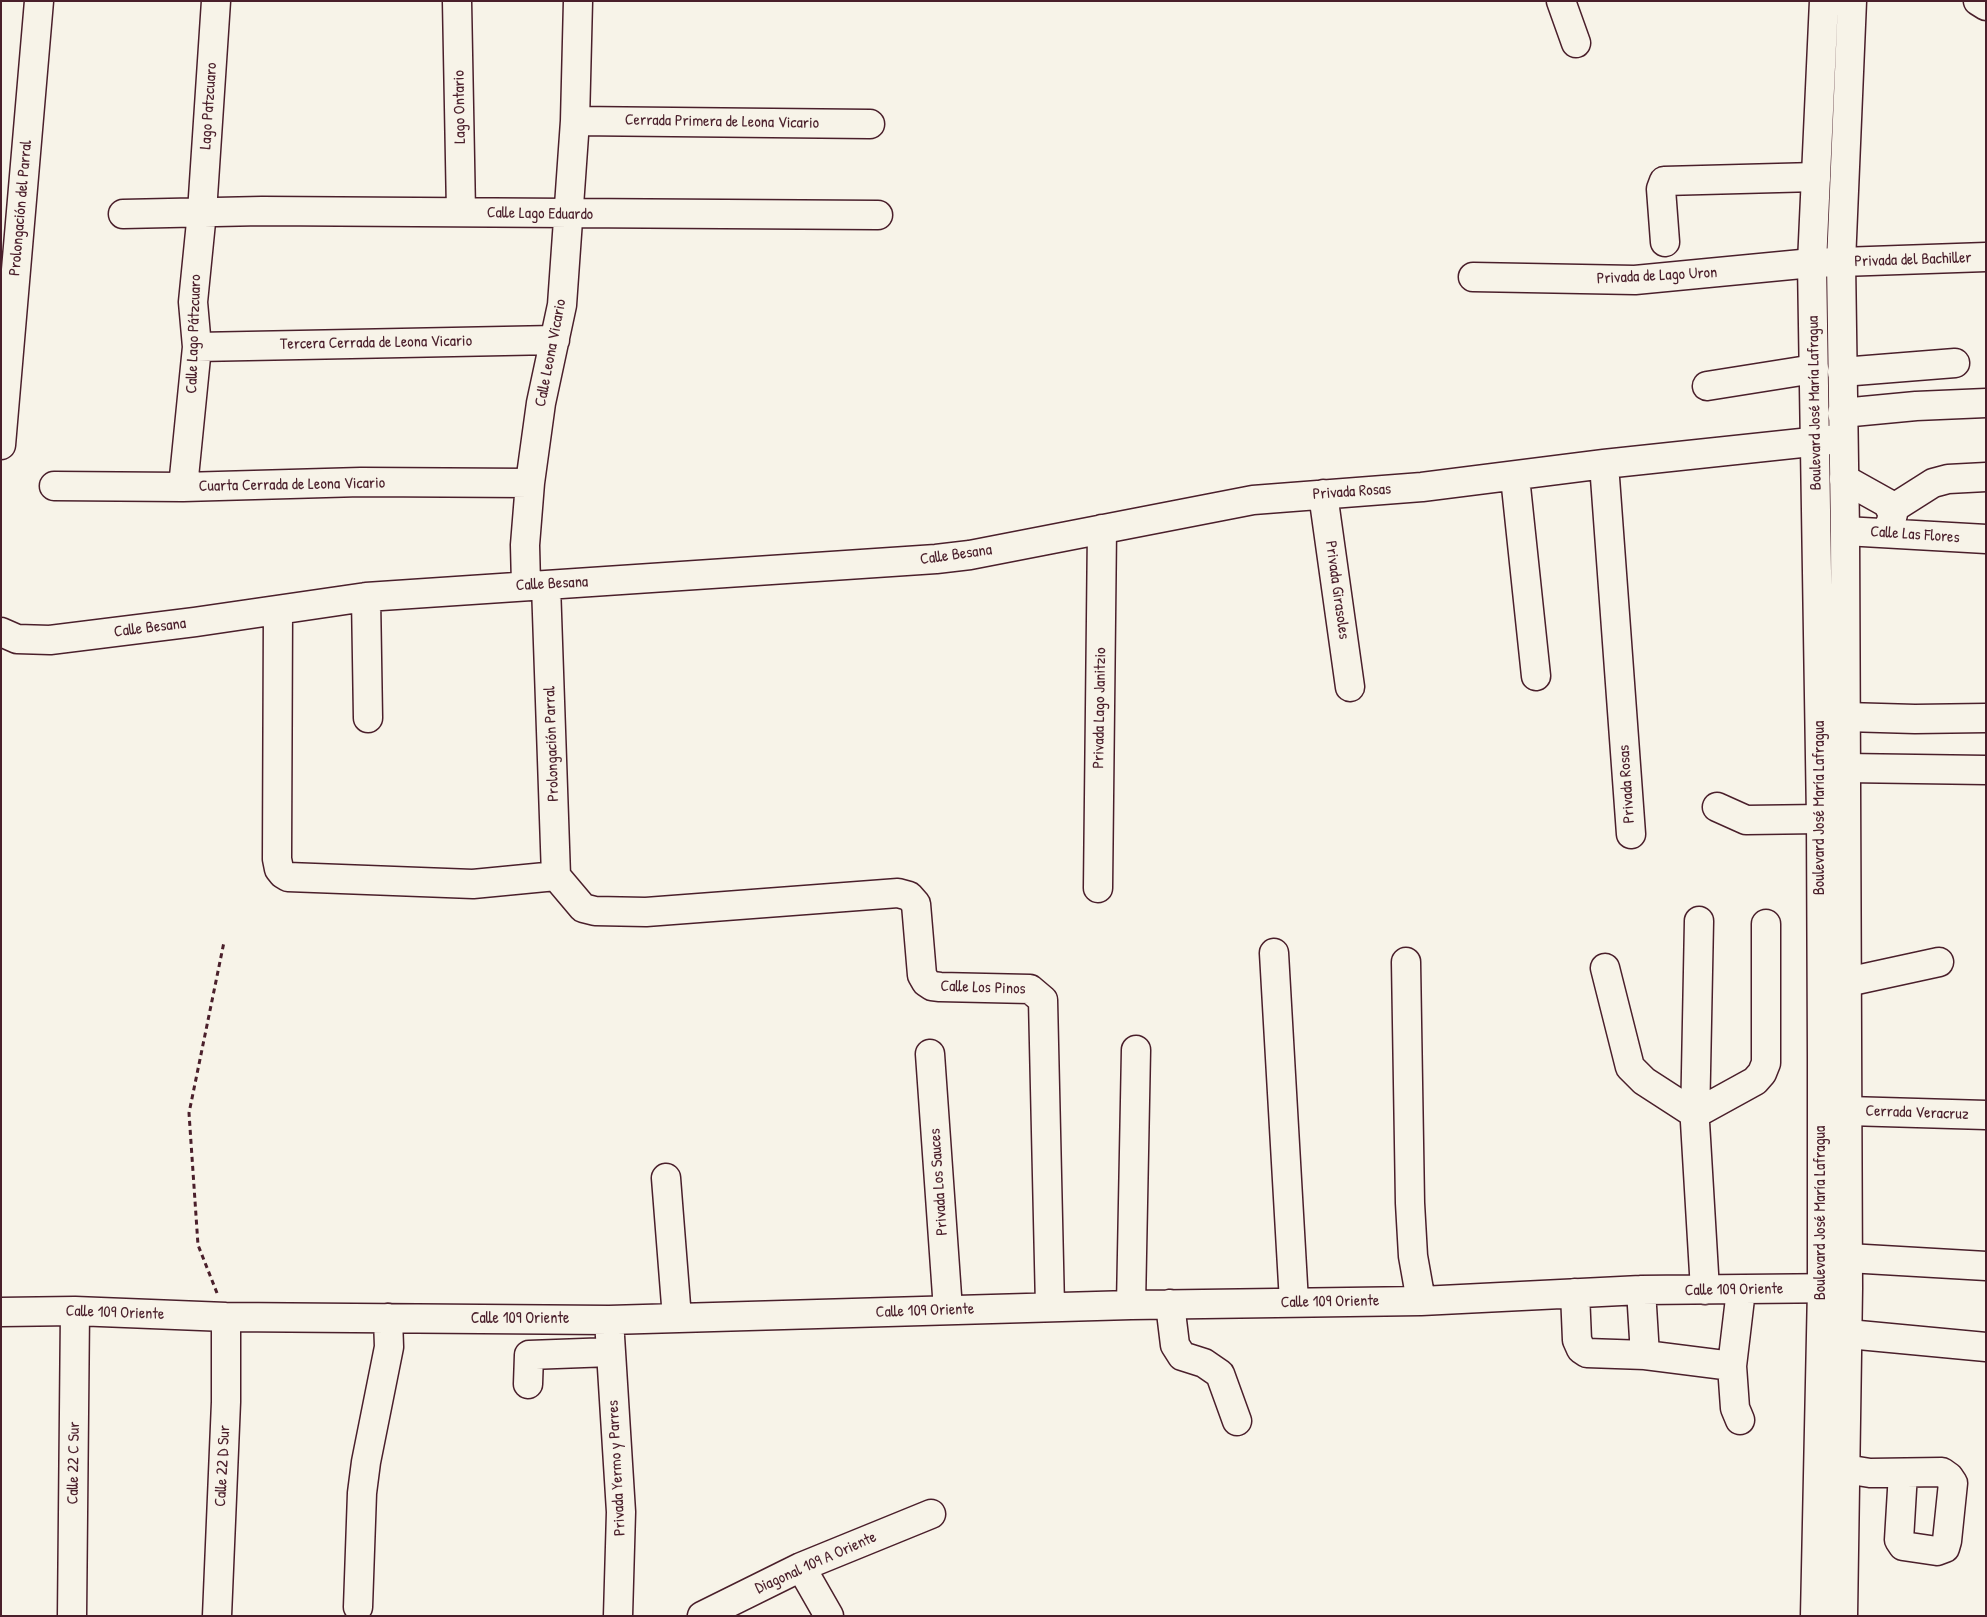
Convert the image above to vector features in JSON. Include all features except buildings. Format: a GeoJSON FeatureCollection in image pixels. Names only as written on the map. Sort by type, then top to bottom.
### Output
{"type":"FeatureCollection","features":[{"type":"Feature","properties":{"kind":"street","name":"Prolongación del Parral"},"geometry":{"type":"LineString","coordinates":[[1,445],[39,1]]}},
{"type":"Feature","properties":{"kind":"street","name":"Lago Patzcuaro"},"geometry":{"type":"LineString","coordinates":[[202,212],[216,1]]}},
{"type":"Feature","properties":{"kind":"street","name":"Lago Ontario"},"geometry":{"type":"LineString","coordinates":[[457,1],[461,212]]}},
{"type":"Feature","properties":{"kind":"street","name":"Calle Leona Vicario"},"geometry":{"type":"LineString","coordinates":[[536,585],[525,546],[530,483],[541,403],[562,304],[574,121],[578,1]]}},
{"type":"Feature","properties":{"kind":"street"},"geometry":{"type":"LineString","coordinates":[[1561,1],[1576,44]]}},
{"type":"Feature","properties":{"kind":"street","name":"Boulevard José María Lafragua"},"geometry":{"type":"LineString","coordinates":[[1815,1616],[1835,1289],[1821,819],[1812,263],[1824,1]]}},
{"type":"Feature","properties":{"kind":"street"},"geometry":{"type":"LineString","coordinates":[[1978,1],[1986,6]]}},
{"type":"Feature","properties":{"kind":"street","name":"Boulevard José María Lafragua"},"geometry":{"type":"LineString","coordinates":[[1843,1616],[1848,1334],[1835,1289],[1848,1258],[1845,531],[1841,262],[1858,7]]}},
{"type":"Feature","properties":{"kind":"street","name":"Cerrada Primera de Leona Vicario"},"geometry":{"type":"LineString","coordinates":[[574,121],[870,124]]}},
{"type":"Feature","properties":{"kind":"street"},"geometry":{"type":"LineString","coordinates":[[1665,242],[1661,189],[1664,181],[1816,177]]}},
{"type":"Feature","properties":{"kind":"street","name":"Calle Lago Eduardo"},"geometry":{"type":"LineString","coordinates":[[123,214],[202,212],[461,212],[568,215],[878,215]]}},
{"type":"Feature","properties":{"kind":"street","name":"Calle Lago Pátzcuaro"},"geometry":{"type":"LineString","coordinates":[[183,487],[196,347],[193,302],[202,212]]}},
{"type":"Feature","properties":{"kind":"street","name":"Privada del Bachiller"},"geometry":{"type":"LineString","coordinates":[[1841,262],[1986,257]]}},
{"type":"Feature","properties":{"kind":"street","name":"Privada de Lago Uron"},"geometry":{"type":"LineString","coordinates":[[1473,277],[1635,280],[1812,263],[1841,262]]}},
{"type":"Feature","properties":{"kind":"street","name":"Tercera Cerrada de Leona Vicario"},"geometry":{"type":"LineString","coordinates":[[196,347],[555,340]]}},
{"type":"Feature","properties":{"kind":"street"},"geometry":{"type":"LineString","coordinates":[[1842,372],[1955,363]]}},
{"type":"Feature","properties":{"kind":"street"},"geometry":{"type":"LineString","coordinates":[[1707,386],[1814,369]]}},
{"type":"Feature","properties":{"kind":"street","name":"Privada Rosas"},"geometry":{"type":"LineString","coordinates":[[1102,529],[1253,500],[1422,487],[1516,477],[1604,464],[1816,441],[1843,425],[1916,406],[1986,403]]}},
{"type":"Feature","properties":{"kind":"street","name":"Privada Rosas"},"geometry":{"type":"LineString","coordinates":[[1604,464],[1630,834]]}},
{"type":"Feature","properties":{"kind":"street"},"geometry":{"type":"LineString","coordinates":[[1516,477],[1536,676]]}},
{"type":"Feature","properties":{"kind":"street"},"geometry":{"type":"LineString","coordinates":[[1844,479],[1882,499],[1889,521],[1933,483],[1948,479],[1986,477]]}},
{"type":"Feature","properties":{"kind":"street","name":"Cuarta Cerrada de Leona Vicario"},"geometry":{"type":"LineString","coordinates":[[54,486],[183,487],[361,482],[530,483]]}},
{"type":"Feature","properties":{"kind":"street","name":"Privada Girasoles"},"geometry":{"type":"LineString","coordinates":[[1323,494],[1350,687]]}},
{"type":"Feature","properties":{"kind":"street","name":"Calle Las Flores"},"geometry":{"type":"LineString","coordinates":[[1845,531],[1889,521],[1986,539]]}},
{"type":"Feature","properties":{"kind":"street","name":"Calle Besana"},"geometry":{"type":"LineString","coordinates":[[2,634],[31,641],[50,640],[366,597],[936,559],[970,555],[1102,529]]}},
{"type":"Feature","properties":{"kind":"street","name":"Privada Lago Janitzio"},"geometry":{"type":"LineString","coordinates":[[1098,888],[1102,529]]}},
{"type":"Feature","properties":{"kind":"street","name":"Prolongación Parral"},"geometry":{"type":"LineString","coordinates":[[536,585],[556,876]]}},
{"type":"Feature","properties":{"kind":"street"},"geometry":{"type":"LineString","coordinates":[[366,597],[368,718]]}},
{"type":"Feature","properties":{"kind":"street"},"geometry":{"type":"LineString","coordinates":[[278,610],[277,859],[283,874],[288,877],[473,884],[556,876]]}},
{"type":"Feature","properties":{"kind":"street"},"geometry":{"type":"LineString","coordinates":[[1846,717],[1915,720],[1986,718]]}},
{"type":"Feature","properties":{"kind":"street"},"geometry":{"type":"LineString","coordinates":[[1846,768],[1986,770]]}},
{"type":"Feature","properties":{"kind":"street"},"geometry":{"type":"LineString","coordinates":[[1718,807],[1746,820],[1821,819]]}},
{"type":"Feature","properties":{"kind":"street","name":"Calle Los Pinos"},"geometry":{"type":"LineString","coordinates":[[556,876],[582,908],[595,912],[646,912],[898,893],[909,896],[916,904],[922,976],[926,982],[932,986],[940,987],[1030,988],[1037,992],[1043,1000],[1050,1307]]}},
{"type":"Feature","properties":{"kind":"street"},"geometry":{"type":"LineString","coordinates":[[1699,921],[1695,1114],[1705,1290]]}},
{"type":"Feature","properties":{"kind":"street"},"geometry":{"type":"LineString","coordinates":[[1695,1114],[1755,1081],[1762,1073],[1766,1063],[1766,924]]}},
{"type":"Feature","properties":{"kind":"street"},"geometry":{"type":"LineString","coordinates":[[1274,954],[1294,1302]]}},
{"type":"Feature","properties":{"kind":"street"},"geometry":{"type":"LineString","coordinates":[[1406,962],[1410,1203],[1413,1256],[1421,1300]]}},
{"type":"Feature","properties":{"kind":"street"},"geometry":{"type":"LineString","coordinates":[[1847,982],[1939,962]]}},
{"type":"Feature","properties":{"kind":"street"},"geometry":{"type":"LineString","coordinates":[[1605,968],[1630,1067],[1644,1081],[1695,1114]]}},
{"type":"Feature","properties":{"kind":"street"},"geometry":{"type":"LineString","coordinates":[[1131,1304],[1136,1050]]}},
{"type":"Feature","properties":{"kind":"street","name":"Privada Los Sauces"},"geometry":{"type":"LineString","coordinates":[[930,1054],[948,1310]]}},
{"type":"Feature","properties":{"kind":"street","name":"Cerrada Veracruz"},"geometry":{"type":"LineString","coordinates":[[1848,1111],[1986,1115]]}},
{"type":"Feature","properties":{"kind":"street"},"geometry":{"type":"LineString","coordinates":[[666,1178],[677,1318]]}},
{"type":"Feature","properties":{"kind":"street"},"geometry":{"type":"LineString","coordinates":[[1848,1258],[1986,1266]]}},
{"type":"Feature","properties":{"kind":"street","name":"Calle 109 Oriente"},"geometry":{"type":"LineString","coordinates":[[1,1312],[75,1311],[226,1317],[609,1320],[1131,1304],[1421,1300],[1641,1290],[1835,1289]]}},
{"type":"Feature","properties":{"kind":"street"},"geometry":{"type":"LineString","coordinates":[[1641,1290],[1645,1355]]}},
{"type":"Feature","properties":{"kind":"street"},"geometry":{"type":"LineString","coordinates":[[1740,1420],[1734,1408],[1732,1366],[1741,1290]]}},
{"type":"Feature","properties":{"kind":"street"},"geometry":{"type":"LineString","coordinates":[[1575,1293],[1577,1340],[1581,1349],[1587,1352],[1645,1355],[1732,1366]]}},
{"type":"Feature","properties":{"kind":"street"},"geometry":{"type":"LineString","coordinates":[[1170,1304],[1176,1345],[1182,1356],[1204,1363],[1220,1374],[1237,1421]]}},
{"type":"Feature","properties":{"kind":"street","name":"Calle 22 C Sur"},"geometry":{"type":"LineString","coordinates":[[72,1616],[75,1311]]}},
{"type":"Feature","properties":{"kind":"street","name":"Calle 22 D Sur"},"geometry":{"type":"LineString","coordinates":[[217,1616],[226,1402],[226,1317]]}},
{"type":"Feature","properties":{"kind":"street"},"geometry":{"type":"LineString","coordinates":[[358,1607],[362,1493],[388,1346],[388,1318]]}},
{"type":"Feature","properties":{"kind":"street","name":"Privada Yermo y Parres"},"geometry":{"type":"LineString","coordinates":[[609,1320],[621,1512],[618,1616]]}},
{"type":"Feature","properties":{"kind":"street"},"geometry":{"type":"LineString","coordinates":[[1848,1334],[1986,1347]]}},
{"type":"Feature","properties":{"kind":"street"},"geometry":{"type":"LineString","coordinates":[[528,1384],[529,1355],[611,1352]]}},
{"type":"Feature","properties":{"kind":"street"},"geometry":{"type":"LineString","coordinates":[[1845,1469],[1870,1473],[1903,1473]]}},
{"type":"Feature","properties":{"kind":"street","name":"Diagonal 109 A Oriente"},"geometry":{"type":"LineString","coordinates":[[702,1616],[801,1567],[931,1514]]}},
{"type":"Feature","properties":{"kind":"street"},"geometry":{"type":"LineString","coordinates":[[801,1567],[829,1616]]}},
{"type":"Feature","properties":{"kind":"path"},"geometry":{"type":"LineString","coordinates":[[224,942],[189,1113],[198,1245],[226,1317]]}}]}
